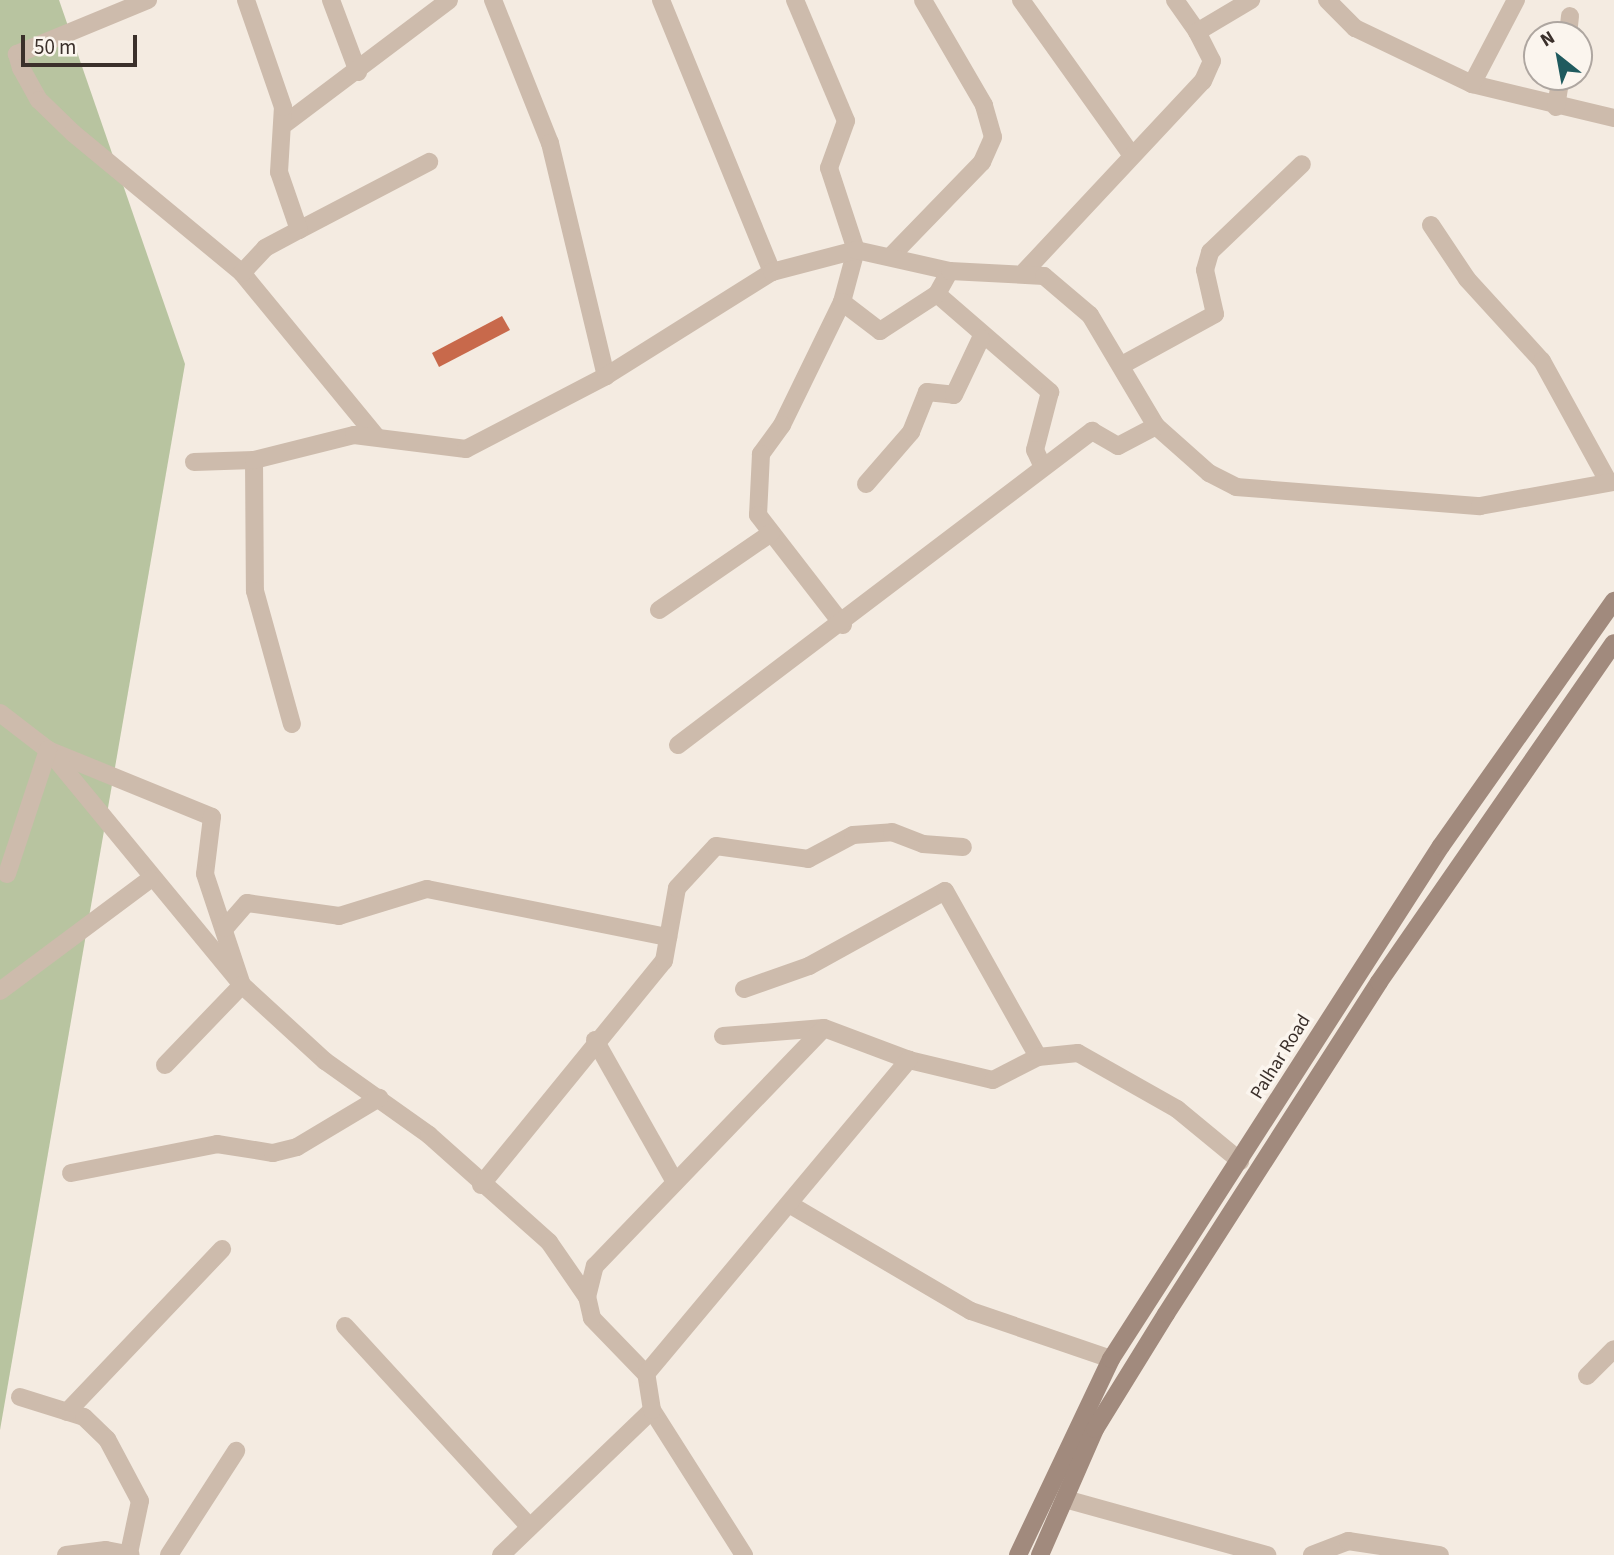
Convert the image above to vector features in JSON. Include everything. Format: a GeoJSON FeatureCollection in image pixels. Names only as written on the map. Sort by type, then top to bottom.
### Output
{"type":"FeatureCollection","features":[{"type":"Feature","properties":{"kind":"main road","name":"Palhar Road"},"geometry":{"type":"LineString","coordinates":[[1018,1555],[1111,1359],[1441,846],[1614,601]]}},
{"type":"Feature","properties":{"kind":"main road"},"geometry":{"type":"LineString","coordinates":[[1040,1555],[1095,1429],[1379,982],[1614,643]]}},
{"type":"Feature","properties":{"kind":"street"},"geometry":{"type":"LineString","coordinates":[[148,0],[18,54],[22,68],[39,100],[72,133],[242,273],[374,435]]}},
{"type":"Feature","properties":{"kind":"street"},"geometry":{"type":"LineString","coordinates":[[246,0],[286,123],[279,172],[299,230]]}},
{"type":"Feature","properties":{"kind":"street"},"geometry":{"type":"LineString","coordinates":[[331,0],[358,72]]}},
{"type":"Feature","properties":{"kind":"street"},"geometry":{"type":"LineString","coordinates":[[286,123],[358,72],[449,0]]}},
{"type":"Feature","properties":{"kind":"street"},"geometry":{"type":"LineString","coordinates":[[493,0],[550,143],[606,376]]}},
{"type":"Feature","properties":{"kind":"street"},"geometry":{"type":"LineString","coordinates":[[661,0],[772,272]]}},
{"type":"Feature","properties":{"kind":"street"},"geometry":{"type":"LineString","coordinates":[[795,0],[846,121],[829,168],[856,250],[842,302],[782,425],[761,454],[758,515],[843,625]]}},
{"type":"Feature","properties":{"kind":"street"},"geometry":{"type":"LineString","coordinates":[[891,256],[982,162],[993,137],[984,106],[923,0]]}},
{"type":"Feature","properties":{"kind":"street"},"geometry":{"type":"LineString","coordinates":[[1021,0],[1130,153]]}},
{"type":"Feature","properties":{"kind":"street"},"geometry":{"type":"LineString","coordinates":[[1025,271],[1210,68],[1211,55],[1175,0]]}},
{"type":"Feature","properties":{"kind":"street"},"geometry":{"type":"LineString","coordinates":[[1197,32],[1251,0]]}},
{"type":"Feature","properties":{"kind":"street"},"geometry":{"type":"LineString","coordinates":[[1327,0],[1355,28],[1472,85],[1556,107],[1614,118]]}},
{"type":"Feature","properties":{"kind":"street"},"geometry":{"type":"LineString","coordinates":[[1472,85],[1516,0]]}},
{"type":"Feature","properties":{"kind":"street"},"geometry":{"type":"LineString","coordinates":[[1569,21],[1570,16]]}},
{"type":"Feature","properties":{"kind":"street"},"geometry":{"type":"LineString","coordinates":[[1556,107],[1559,91]]}},
{"type":"Feature","properties":{"kind":"street"},"geometry":{"type":"LineString","coordinates":[[242,273],[265,248],[429,162]]}},
{"type":"Feature","properties":{"kind":"street"},"geometry":{"type":"LineString","coordinates":[[1122,365],[1215,314],[1205,270],[1210,252],[1302,164]]}},
{"type":"Feature","properties":{"kind":"street"},"geometry":{"type":"LineString","coordinates":[[194,462],[254,460],[374,435],[447,451],[466,449],[606,376],[772,272],[856,250],[950,271],[1025,271],[1074,295],[1122,365],[1156,426],[1209,473],[1256,493],[1309,491],[1480,506],[1611,481],[1542,361],[1467,279],[1432,225]]}},
{"type":"Feature","properties":{"kind":"street"},"geometry":{"type":"LineString","coordinates":[[842,302],[880,331],[937,294],[950,271]]}},
{"type":"Feature","properties":{"kind":"street"},"geometry":{"type":"LineString","coordinates":[[937,294],[981,338],[1051,392],[1035,450],[1042,465]]}},
{"type":"Feature","properties":{"kind":"street"},"geometry":{"type":"LineString","coordinates":[[866,484],[911,432],[927,393],[954,395],[981,338]]}},
{"type":"Feature","properties":{"kind":"street"},"geometry":{"type":"LineString","coordinates":[[678,745],[760,679],[843,625],[994,512],[1042,465],[1092,431],[1118,446],[1156,426]]}},
{"type":"Feature","properties":{"kind":"street"},"geometry":{"type":"LineString","coordinates":[[254,460],[255,591],[292,724]]}},
{"type":"Feature","properties":{"kind":"street"},"geometry":{"type":"LineString","coordinates":[[660,610],[771,534]]}},
{"type":"Feature","properties":{"kind":"street"},"geometry":{"type":"LineString","coordinates":[[0,713],[48,750],[150,879],[242,985],[325,1061],[379,1098],[549,1242],[587,1297],[593,1318],[646,1374],[652,1410],[744,1555]]}},
{"type":"Feature","properties":{"kind":"street"},"geometry":{"type":"LineString","coordinates":[[7,874],[48,750]]}},
{"type":"Feature","properties":{"kind":"street"},"geometry":{"type":"LineString","coordinates":[[48,750],[212,817],[205,874],[242,985]]}},
{"type":"Feature","properties":{"kind":"street"},"geometry":{"type":"LineString","coordinates":[[481,1185],[595,1040],[664,961],[677,888],[716,846],[808,859],[853,835],[892,832],[923,844],[963,847]]}},
{"type":"Feature","properties":{"kind":"street"},"geometry":{"type":"LineString","coordinates":[[0,991],[150,879]]}},
{"type":"Feature","properties":{"kind":"street"},"geometry":{"type":"LineString","coordinates":[[225,928],[247,903],[338,916],[427,889],[668,937]]}},
{"type":"Feature","properties":{"kind":"street"},"geometry":{"type":"LineString","coordinates":[[744,989],[809,966],[946,891],[1038,1057]]}},
{"type":"Feature","properties":{"kind":"street"},"geometry":{"type":"LineString","coordinates":[[165,1065],[242,985]]}},
{"type":"Feature","properties":{"kind":"street"},"geometry":{"type":"LineString","coordinates":[[723,1036],[824,1028],[909,1060],[993,1080],[1038,1057],[1078,1053],[1177,1109],[1240,1161]]}},
{"type":"Feature","properties":{"kind":"street"},"geometry":{"type":"LineString","coordinates":[[587,1297],[595,1266],[824,1028]]}},
{"type":"Feature","properties":{"kind":"street"},"geometry":{"type":"LineString","coordinates":[[595,1040],[675,1182]]}},
{"type":"Feature","properties":{"kind":"street"},"geometry":{"type":"LineString","coordinates":[[646,1374],[909,1060]]}},
{"type":"Feature","properties":{"kind":"street"},"geometry":{"type":"LineString","coordinates":[[71,1173],[217,1144],[273,1153],[297,1147],[379,1098]]}},
{"type":"Feature","properties":{"kind":"street"},"geometry":{"type":"LineString","coordinates":[[789,1204],[971,1311],[1111,1359]]}},
{"type":"Feature","properties":{"kind":"street"},"geometry":{"type":"LineString","coordinates":[[67,1412],[222,1249]]}},
{"type":"Feature","properties":{"kind":"street"},"geometry":{"type":"LineString","coordinates":[[345,1326],[530,1527]]}},
{"type":"Feature","properties":{"kind":"street"},"geometry":{"type":"LineString","coordinates":[[1587,1376],[1614,1349]]}},
{"type":"Feature","properties":{"kind":"street"},"geometry":{"type":"LineString","coordinates":[[20,1396],[67,1412],[97,1426],[135,1487],[140,1517],[130,1554],[66,1555]]}},
{"type":"Feature","properties":{"kind":"street"},"geometry":{"type":"LineString","coordinates":[[500,1555],[652,1410]]}},
{"type":"Feature","properties":{"kind":"street"},"geometry":{"type":"LineString","coordinates":[[169,1555],[236,1451]]}},
{"type":"Feature","properties":{"kind":"street"},"geometry":{"type":"LineString","coordinates":[[1065,1499],[1268,1555]]}},
{"type":"Feature","properties":{"kind":"street"},"geometry":{"type":"LineString","coordinates":[[1312,1555],[1348,1541],[1440,1555]]}},
{"type":"Feature","properties":{"kind":"green space"},"geometry":{"type":"Polygon","coordinates":[[[0,0],[59,0],[185,364],[0,1430],[0,0]]]}},
{"type":"Feature","properties":{"kind":"building"},"geometry":{"type":"Polygon","coordinates":[[[502,316],[510,330],[439,367],[432,353],[502,316]]]}}]}
